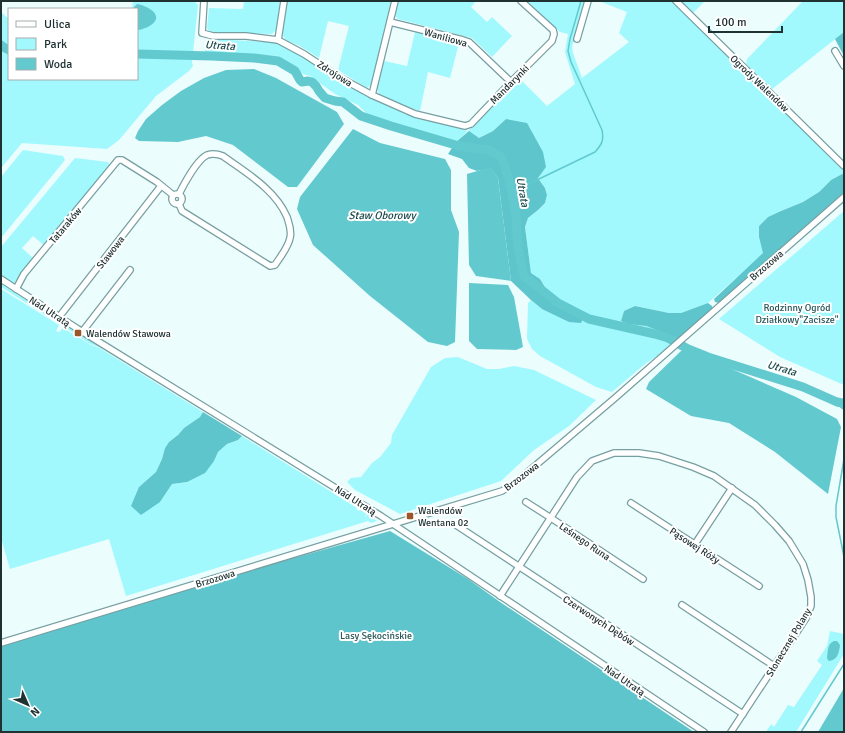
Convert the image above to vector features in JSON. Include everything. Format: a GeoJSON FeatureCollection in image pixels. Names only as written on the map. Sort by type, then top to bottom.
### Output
{"type":"FeatureCollection","features":[{"type":"Feature","properties":{"kind":"street","name":"Zdrojowa"},"geometry":{"type":"LineString","coordinates":[[204,1],[202,33],[213,36],[246,36],[278,40],[372,95],[415,114],[465,126]]}},
{"type":"Feature","properties":{"kind":"street"},"geometry":{"type":"LineString","coordinates":[[278,40],[284,1]]}},
{"type":"Feature","properties":{"kind":"street"},"geometry":{"type":"LineString","coordinates":[[372,95],[395,1]]}},
{"type":"Feature","properties":{"kind":"street","name":"Mandarynki"},"geometry":{"type":"LineString","coordinates":[[465,126],[471,124],[552,42],[554,34],[553,30],[521,1]]}},
{"type":"Feature","properties":{"kind":"street"},"geometry":{"type":"LineString","coordinates":[[577,39],[588,1]]}},
{"type":"Feature","properties":{"kind":"street","name":"Ogrody Walendów"},"geometry":{"type":"LineString","coordinates":[[676,1],[844,166]]}},
{"type":"Feature","properties":{"kind":"street","name":"Waniliowa"},"geometry":{"type":"LineString","coordinates":[[390,22],[469,42],[511,82]]}},
{"type":"Feature","properties":{"kind":"street"},"geometry":{"type":"LineString","coordinates":[[835,51],[844,66]]}},
{"type":"Feature","properties":{"kind":"street"},"geometry":{"type":"LineString","coordinates":[[216,154],[223,156],[260,183],[274,196],[282,207],[290,227],[290,238],[288,244],[275,265],[270,266],[182,211],[179,204],[173,202],[172,198],[176,195],[200,161],[207,155],[216,154]]}},
{"type":"Feature","properties":{"kind":"street","name":"Tataraków"},"geometry":{"type":"LineString","coordinates":[[16,289],[24,274],[106,176],[116,161],[122,160],[162,186]]}},
{"type":"Feature","properties":{"kind":"street"},"geometry":{"type":"LineString","coordinates":[[162,186],[176,195]]}},
{"type":"Feature","properties":{"kind":"street","name":"Stawowa"},"geometry":{"type":"LineString","coordinates":[[59,317],[162,186]]}},
{"type":"Feature","properties":{"kind":"street","name":"Brzozowa"},"geometry":{"type":"LineString","coordinates":[[1,643],[509,488],[615,398],[844,197]]}},
{"type":"Feature","properties":{"kind":"street"},"geometry":{"type":"LineString","coordinates":[[82,332],[130,270]]}},
{"type":"Feature","properties":{"kind":"street","name":"Nad Utratą"},"geometry":{"type":"LineString","coordinates":[[1,279],[82,332],[393,524],[704,732]]}},
{"type":"Feature","properties":{"kind":"street","name":"Słonecznej Polany"},"geometry":{"type":"LineString","coordinates":[[500,596],[577,477],[592,461],[614,454],[640,453],[659,456],[694,467],[714,476],[755,505],[789,541],[803,564],[811,597],[811,606],[806,618],[731,732]]}},
{"type":"Feature","properties":{"kind":"street"},"geometry":{"type":"LineString","coordinates":[[695,544],[732,488]]}},
{"type":"Feature","properties":{"kind":"street","name":"Leśnego Runa"},"geometry":{"type":"LineString","coordinates":[[526,502],[643,580]]}},
{"type":"Feature","properties":{"kind":"street","name":"Pąsowej Róży"},"geometry":{"type":"LineString","coordinates":[[631,503],[759,586]]}},
{"type":"Feature","properties":{"kind":"street","name":"Czerwonych Dębów"},"geometry":{"type":"LineString","coordinates":[[456,525],[742,714]]}},
{"type":"Feature","properties":{"kind":"street"},"geometry":{"type":"LineString","coordinates":[[682,605],[774,666]]}},
{"type":"Feature","properties":{"kind":"green space"},"geometry":{"type":"Polygon","coordinates":[[[133,1],[194,1],[198,5],[192,62],[193,66],[189,71],[156,96],[119,140],[107,149],[22,143],[1,168],[1,12],[8,18],[8,80],[138,80],[138,8],[132,8],[133,1]]]}},
{"type":"Feature","properties":{"kind":"green space"},"geometry":{"type":"Polygon","coordinates":[[[244,1],[280,1],[276,30],[272,34],[210,32],[207,28],[209,8],[243,9],[244,1]]]}},
{"type":"Feature","properties":{"kind":"green space"},"geometry":{"type":"Polygon","coordinates":[[[287,1],[391,1],[371,85],[367,88],[338,70],[349,26],[328,21],[319,58],[300,46],[286,40],[282,35],[287,1]]]}},
{"type":"Feature","properties":{"kind":"green space"},"geometry":{"type":"Polygon","coordinates":[[[399,1],[476,1],[471,7],[487,22],[492,17],[512,36],[492,57],[472,38],[398,19],[395,16],[399,1]]]}},
{"type":"Feature","properties":{"kind":"green space"},"geometry":{"type":"Polygon","coordinates":[[[527,1],[585,1],[572,47],[582,78],[629,42],[619,33],[627,12],[599,1],[672,1],[844,170],[844,173],[831,180],[819,192],[803,202],[768,217],[759,226],[759,237],[764,253],[708,303],[681,313],[669,313],[635,306],[624,311],[621,321],[628,324],[646,326],[678,339],[669,348],[645,364],[612,392],[596,387],[540,356],[532,349],[527,339],[528,303],[531,300],[542,309],[585,313],[568,308],[546,289],[540,279],[531,273],[525,227],[528,218],[545,203],[547,195],[545,188],[506,119],[493,131],[479,138],[468,131],[520,79],[547,106],[575,84],[565,52],[568,34],[560,32],[527,1]]]}},
{"type":"Feature","properties":{"kind":"green space"},"geometry":{"type":"Polygon","coordinates":[[[681,1],[705,1],[693,13],[681,1]]]}},
{"type":"Feature","properties":{"kind":"green space"},"geometry":{"type":"Polygon","coordinates":[[[803,1],[844,1],[844,32],[771,90],[746,64],[747,59],[803,1]]]}},
{"type":"Feature","properties":{"kind":"green space"},"geometry":{"type":"Polygon","coordinates":[[[415,32],[459,43],[450,78],[428,72],[420,111],[407,107],[379,94],[377,89],[384,61],[407,66],[415,32]]]}},
{"type":"Feature","properties":{"kind":"green space"},"geometry":{"type":"Polygon","coordinates":[[[844,32],[844,56],[835,39],[844,32]]]}},
{"type":"Feature","properties":{"kind":"green space"},"geometry":{"type":"Polygon","coordinates":[[[210,39],[271,42],[278,44],[297,53],[364,94],[405,114],[468,131],[456,142],[411,130],[368,115],[358,105],[335,94],[310,76],[303,74],[276,56],[205,53],[206,42],[210,39]]]}},
{"type":"Feature","properties":{"kind":"green space"},"geometry":{"type":"Polygon","coordinates":[[[506,119],[527,123],[543,152],[546,167],[538,178],[545,188],[547,195],[545,203],[528,218],[525,227],[531,273],[540,279],[546,289],[568,308],[585,313],[581,323],[569,322],[542,309],[511,281],[498,178],[491,168],[477,171],[469,168],[462,159],[448,154],[456,142],[469,131],[479,138],[493,131],[506,119]]]}},
{"type":"Feature","properties":{"kind":"green space"},"geometry":{"type":"Polygon","coordinates":[[[23,150],[63,156],[65,160],[1,238],[1,177],[23,150]]]}},
{"type":"Feature","properties":{"kind":"green space"},"geometry":{"type":"Polygon","coordinates":[[[75,158],[108,162],[110,166],[45,246],[33,236],[22,248],[34,259],[14,283],[1,275],[1,247],[75,158]]]}},
{"type":"Feature","properties":{"kind":"green space"},"geometry":{"type":"Polygon","coordinates":[[[844,173],[844,192],[719,303],[715,302],[714,299],[763,253],[759,237],[759,226],[768,217],[803,202],[819,192],[831,180],[844,173]]]}},
{"type":"Feature","properties":{"kind":"green space","name":"Rodzinny Ogród Działkowy\"Zacisze\""},"geometry":{"type":"Polygon","coordinates":[[[844,211],[844,385],[780,357],[719,319],[844,211]]]}},
{"type":"Feature","properties":{"kind":"green space"},"geometry":{"type":"Polygon","coordinates":[[[1,283],[53,316],[52,318],[1,287],[1,283]]]}},
{"type":"Feature","properties":{"kind":"green space"},"geometry":{"type":"Polygon","coordinates":[[[1,289],[59,325],[56,331],[59,332],[63,328],[91,345],[100,348],[203,412],[200,417],[184,428],[169,442],[165,448],[156,472],[139,487],[160,502],[172,484],[187,482],[214,461],[218,452],[227,444],[238,440],[242,436],[357,508],[356,509],[359,511],[360,510],[367,514],[377,521],[371,523],[368,521],[126,596],[109,539],[10,569],[1,538],[1,289]]]}},
{"type":"Feature","properties":{"kind":"green space"},"geometry":{"type":"Polygon","coordinates":[[[708,303],[713,309],[678,339],[646,326],[628,324],[621,321],[624,311],[635,306],[669,313],[681,313],[708,303]]]}},
{"type":"Feature","properties":{"kind":"green space"},"geometry":{"type":"Polygon","coordinates":[[[62,321],[79,334],[80,333],[205,411],[105,349],[90,344],[60,324],[62,321]]]}},
{"type":"Feature","properties":{"kind":"green space"},"geometry":{"type":"Polygon","coordinates":[[[458,357],[487,369],[499,369],[514,366],[534,370],[596,400],[569,426],[534,450],[501,481],[400,514],[355,490],[347,482],[351,478],[361,477],[391,443],[392,435],[431,367],[445,358],[458,357]]]}},
{"type":"Feature","properties":{"kind":"green space"},"geometry":{"type":"Polygon","coordinates":[[[203,412],[242,436],[238,440],[227,444],[218,452],[214,461],[205,473],[187,482],[172,484],[160,502],[141,515],[131,506],[139,487],[156,472],[165,448],[169,442],[184,428],[200,417],[203,412]]]}},
{"type":"Feature","properties":{"kind":"green space","name":"Lasy Sękocińskie"},"geometry":{"type":"Polygon","coordinates":[[[390,531],[468,579],[694,732],[1,732],[1,644],[120,607],[390,531]]]}},
{"type":"Feature","properties":{"kind":"green space"},"geometry":{"type":"Polygon","coordinates":[[[830,631],[844,634],[844,654],[796,732],[766,732],[771,724],[774,727],[788,705],[794,707],[822,665],[817,661],[827,646],[830,631]]]}},
{"type":"Feature","properties":{"kind":"water"},"geometry":{"type":"Polygon","coordinates":[[[137,4],[151,9],[156,16],[155,22],[150,26],[138,30],[138,8],[134,7],[137,4]]]}},
{"type":"Feature","properties":{"kind":"water"},"geometry":{"type":"Polygon","coordinates":[[[254,69],[276,78],[337,112],[344,124],[297,187],[288,187],[233,145],[206,136],[178,142],[139,141],[135,138],[146,119],[181,91],[204,78],[226,70],[254,69]]]}},
{"type":"Feature","properties":{"kind":"water","name":"Staw Oborowy"},"geometry":{"type":"Polygon","coordinates":[[[353,129],[380,143],[445,159],[451,170],[451,210],[459,232],[455,342],[447,346],[428,342],[370,296],[313,245],[297,209],[300,197],[353,129]]]}},
{"type":"Feature","properties":{"kind":"water"},"geometry":{"type":"Polygon","coordinates":[[[491,167],[498,178],[511,281],[476,276],[469,265],[467,174],[491,167]]]}},
{"type":"Feature","properties":{"kind":"water"},"geometry":{"type":"Polygon","coordinates":[[[469,283],[508,285],[514,297],[523,347],[516,350],[477,349],[469,341],[469,283]]]}},
{"type":"Feature","properties":{"kind":"water"},"geometry":{"type":"Polygon","coordinates":[[[688,350],[796,397],[837,419],[841,427],[828,494],[775,452],[729,423],[691,416],[646,389],[649,382],[681,351],[688,350]]]}},
{"type":"Feature","properties":{"kind":"water"},"geometry":{"type":"Polygon","coordinates":[[[834,641],[837,641],[840,645],[838,655],[829,661],[827,658],[828,648],[834,641]]]}},
{"type":"Feature","properties":{"kind":"water"},"geometry":{"type":"Polygon","coordinates":[[[844,688],[844,732],[818,732],[844,688]]]}},
{"type":"Feature","properties":{"kind":"waterway"},"geometry":{"type":"LineString","coordinates":[[512,192],[595,152],[602,142],[602,130],[571,62],[568,51],[581,1]]}},
{"type":"Feature","properties":{"kind":"waterway","name":"Utrata"},"geometry":{"type":"LineString","coordinates":[[1,45],[8,50]]}},
{"type":"Feature","properties":{"kind":"waterway","name":"Utrata"},"geometry":{"type":"LineString","coordinates":[[138,54],[254,58],[278,61],[295,71],[302,82],[312,82],[325,98],[343,102],[361,116],[459,146],[489,150],[501,157],[505,166],[512,192],[516,216],[518,248],[524,276],[558,303],[589,319],[668,338],[688,349],[708,357],[803,387],[844,405]]}},
{"type":"Feature","properties":{"kind":"waterway"},"geometry":{"type":"LineString","coordinates":[[844,459],[836,506],[836,517],[844,557]]}},
{"type":"Feature","properties":{"kind":"waterway"},"geometry":{"type":"LineString","coordinates":[[801,732],[844,664]]}},
{"type":"Feature","properties":{"kind":"place","name":"Walendów Stawowa"},"geometry":{"type":"Point","coordinates":[78,333]}},
{"type":"Feature","properties":{"kind":"place","name":"Walendów Wentana 02"},"geometry":{"type":"Point","coordinates":[410,516]}}]}
